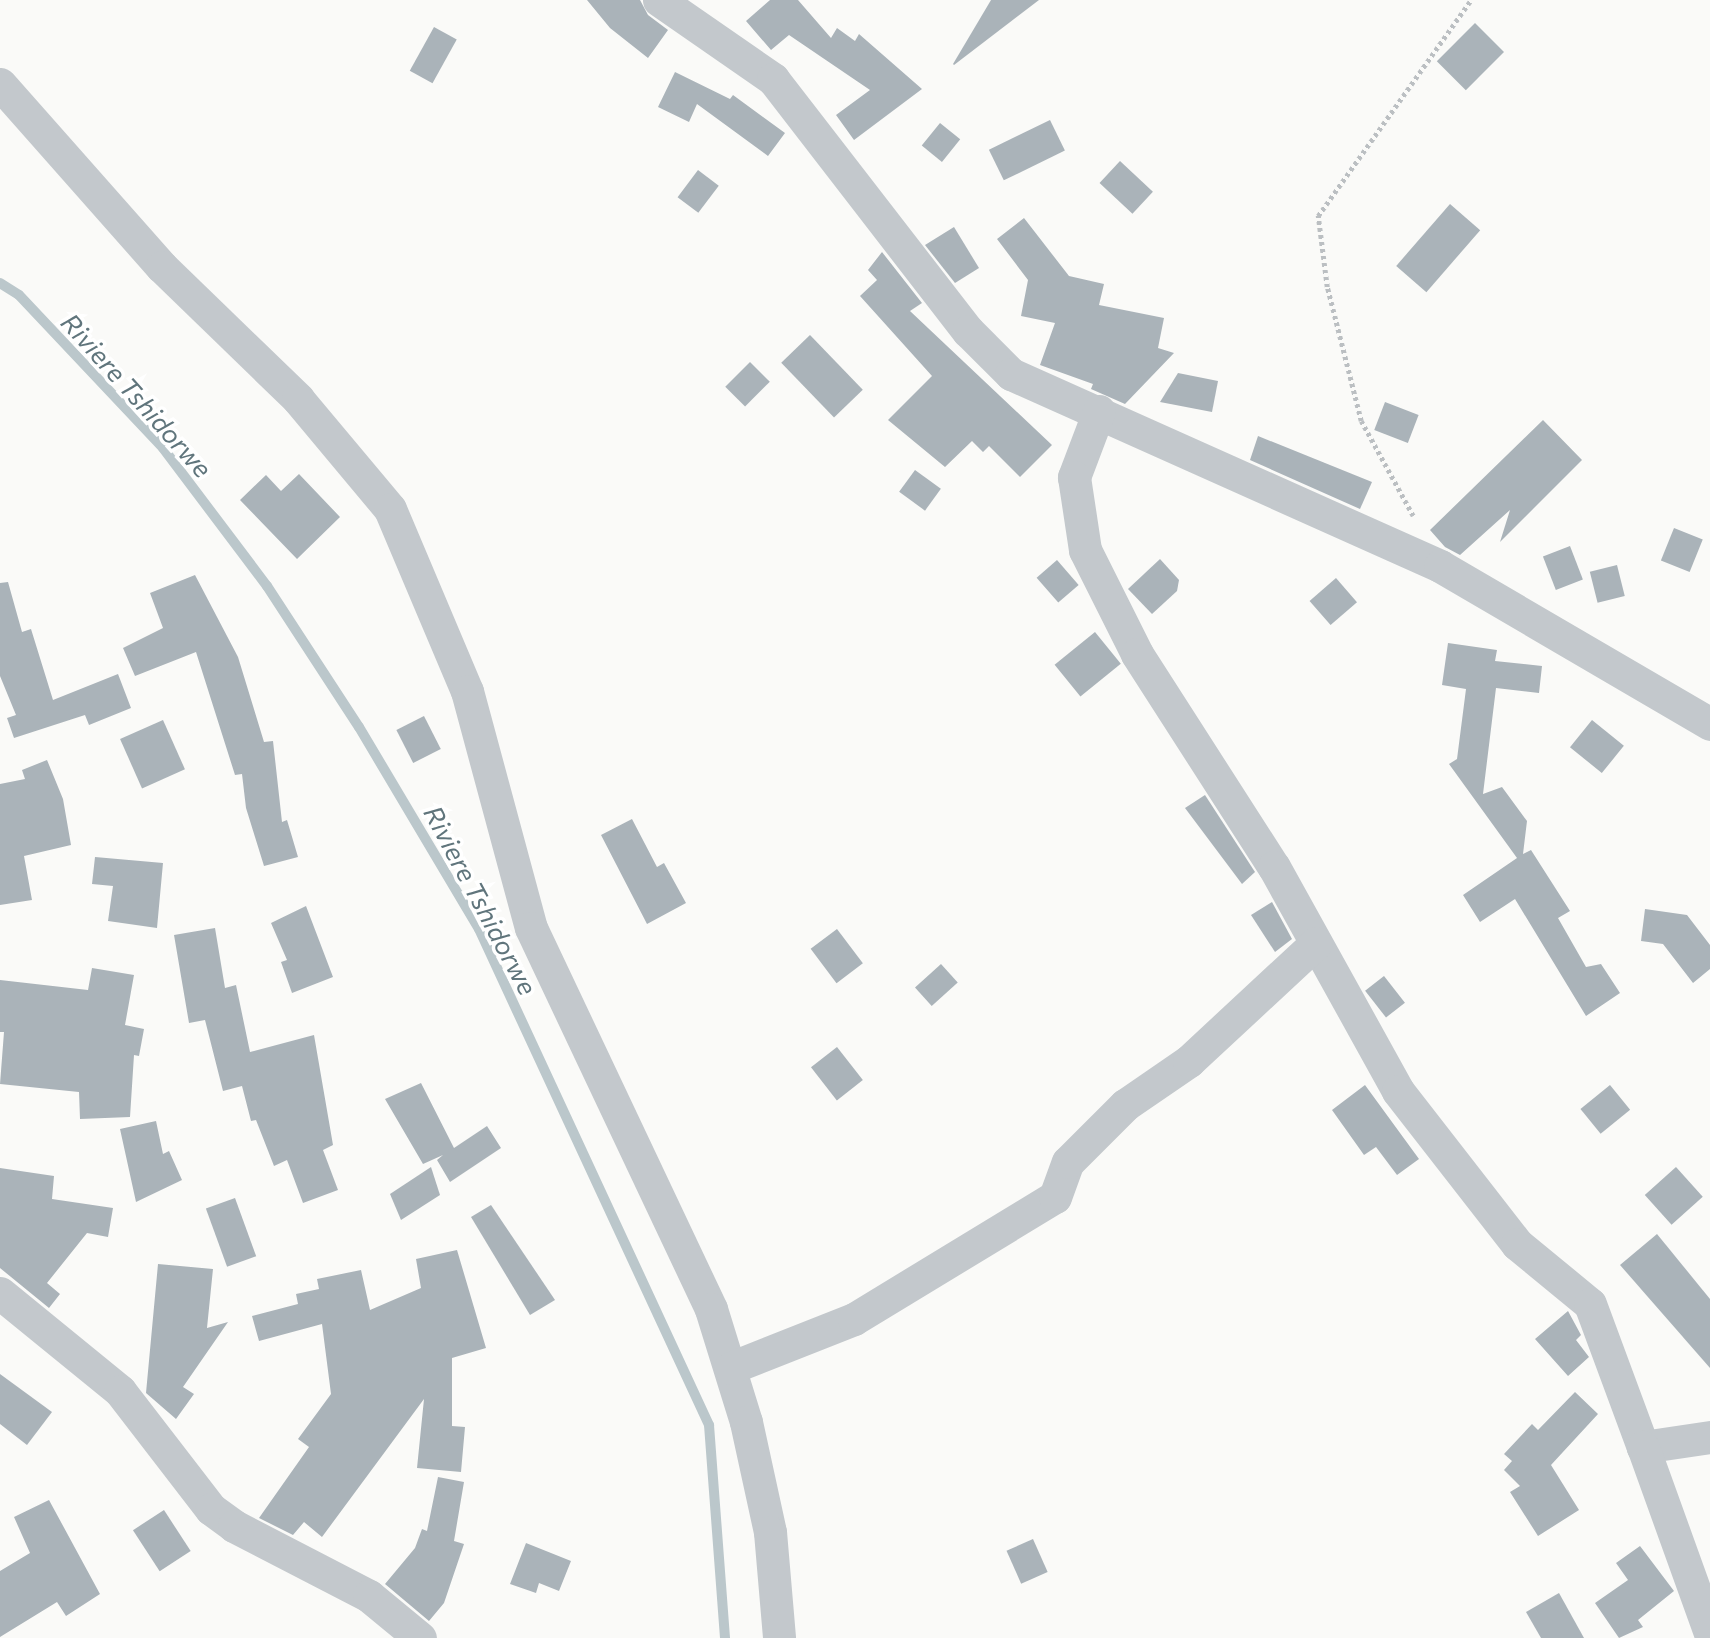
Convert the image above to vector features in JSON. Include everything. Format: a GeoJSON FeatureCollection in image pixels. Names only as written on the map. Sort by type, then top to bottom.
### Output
{"type":"FeatureCollection","features":[{"type":"Feature","properties":{"kind":"street"},"geometry":{"type":"LineString","coordinates":[[659,0],[773,79],[968,331],[1011,374],[1054,398],[1099,411],[1440,566],[1710,724]]}},
{"type":"Feature","properties":{"kind":"street"},"geometry":{"type":"LineString","coordinates":[[0,84],[162,267],[298,400],[390,509],[467,691],[531,928],[711,1309],[730,1368],[770,1532],[779,1638]]}},
{"type":"Feature","properties":{"kind":"street"},"geometry":{"type":"LineString","coordinates":[[1099,411],[1074,477],[1086,550],[1138,654],[1316,943],[1398,1090],[1517,1244],[1590,1304],[1710,1633]]}},
{"type":"Feature","properties":{"kind":"street"},"geometry":{"type":"LineString","coordinates":[[730,1368],[854,1319],[1055,1197],[1068,1162],[1125,1105],[1189,1061],[1316,943]]}},
{"type":"Feature","properties":{"kind":"street"},"geometry":{"type":"LineString","coordinates":[[0,1293],[120,1391],[211,1509],[369,1597],[420,1638]]}},
{"type":"Feature","properties":{"kind":"street"},"geometry":{"type":"LineString","coordinates":[[1643,1447],[1710,1437]]}},
{"type":"Feature","properties":{"kind":"path"},"geometry":{"type":"LineString","coordinates":[[1440,566],[1361,421],[1327,287],[1318,216],[1471,0]]}},
{"type":"Feature","properties":{"kind":"building"},"geometry":{"type":"Polygon","coordinates":[[[587,0],[640,0],[648,15],[668,30],[648,58],[610,28],[587,0]]]}},
{"type":"Feature","properties":{"kind":"building"},"geometry":{"type":"Polygon","coordinates":[[[770,0],[798,0],[831,38],[837,28],[855,41],[859,34],[922,89],[854,140],[836,115],[870,90],[789,35],[771,50],[746,21],[770,0]]]}},
{"type":"Feature","properties":{"kind":"building"},"geometry":{"type":"Polygon","coordinates":[[[991,0],[1039,0],[954,65],[953,64],[991,0]]]}},
{"type":"Feature","properties":{"kind":"building"},"geometry":{"type":"Polygon","coordinates":[[[1475,23],[1504,52],[1466,90],[1437,61],[1475,23]]]}},
{"type":"Feature","properties":{"kind":"building"},"geometry":{"type":"Polygon","coordinates":[[[434,27],[457,40],[432,83],[410,71],[434,27]]]}},
{"type":"Feature","properties":{"kind":"building"},"geometry":{"type":"Polygon","coordinates":[[[675,72],[730,99],[733,95],[785,133],[768,156],[697,104],[689,122],[658,107],[675,72]]]}},
{"type":"Feature","properties":{"kind":"building"},"geometry":{"type":"Polygon","coordinates":[[[1050,120],[1065,151],[1004,180],[989,150],[1050,120]]]}},
{"type":"Feature","properties":{"kind":"building"},"geometry":{"type":"Polygon","coordinates":[[[940,123],[960,139],[942,162],[922,146],[940,123]]]}},
{"type":"Feature","properties":{"kind":"building"},"geometry":{"type":"Polygon","coordinates":[[[1120,161],[1153,192],[1132,214],[1100,183],[1120,161]]]}},
{"type":"Feature","properties":{"kind":"building"},"geometry":{"type":"Polygon","coordinates":[[[698,170],[719,186],[698,213],[678,197],[698,170]]]}},
{"type":"Feature","properties":{"kind":"building"},"geometry":{"type":"Polygon","coordinates":[[[1450,204],[1480,230],[1426,292],[1396,266],[1450,204]]]}},
{"type":"Feature","properties":{"kind":"building"},"geometry":{"type":"Polygon","coordinates":[[[1024,218],[1069,276],[1104,284],[1099,305],[1164,318],[1158,348],[1174,353],[1125,404],[1091,389],[1093,384],[1040,365],[1055,323],[1021,316],[1028,280],[997,239],[1024,218]]]}},
{"type":"Feature","properties":{"kind":"building"},"geometry":{"type":"Polygon","coordinates":[[[954,227],[979,268],[955,283],[925,245],[954,227]]]}},
{"type":"Feature","properties":{"kind":"building"},"geometry":{"type":"Polygon","coordinates":[[[882,252],[922,303],[910,311],[1052,445],[1020,477],[989,446],[983,452],[972,441],[945,467],[888,420],[932,376],[860,296],[877,280],[868,270],[882,252]]]}},
{"type":"Feature","properties":{"kind":"building"},"geometry":{"type":"Polygon","coordinates":[[[810,335],[863,390],[834,417],[781,363],[810,335]]]}},
{"type":"Feature","properties":{"kind":"building"},"geometry":{"type":"Polygon","coordinates":[[[750,362],[770,382],[745,407],[725,387],[750,362]]]}},
{"type":"Feature","properties":{"kind":"building"},"geometry":{"type":"Polygon","coordinates":[[[1178,373],[1218,381],[1212,412],[1160,402],[1178,373]]]}},
{"type":"Feature","properties":{"kind":"building"},"geometry":{"type":"Polygon","coordinates":[[[1385,402],[1419,415],[1408,443],[1374,430],[1385,402]]]}},
{"type":"Feature","properties":{"kind":"building"},"geometry":{"type":"Polygon","coordinates":[[[1543,420],[1582,460],[1500,542],[1510,510],[1460,555],[1445,547],[1430,530],[1543,420]]]}},
{"type":"Feature","properties":{"kind":"building"},"geometry":{"type":"Polygon","coordinates":[[[1258,436],[1372,482],[1360,509],[1250,460],[1258,436]]]}},
{"type":"Feature","properties":{"kind":"building"},"geometry":{"type":"Polygon","coordinates":[[[915,470],[941,489],[925,511],[899,492],[915,470]]]}},
{"type":"Feature","properties":{"kind":"building"},"geometry":{"type":"Polygon","coordinates":[[[299,474],[340,517],[297,559],[240,500],[266,475],[281,491],[299,474]]]}},
{"type":"Feature","properties":{"kind":"building"},"geometry":{"type":"Polygon","coordinates":[[[1674,528],[1703,540],[1690,572],[1661,560],[1674,528]]]}},
{"type":"Feature","properties":{"kind":"building"},"geometry":{"type":"Polygon","coordinates":[[[1570,546],[1583,580],[1556,590],[1543,556],[1570,546]]]}},
{"type":"Feature","properties":{"kind":"building"},"geometry":{"type":"Polygon","coordinates":[[[1160,559],[1179,580],[1177,591],[1152,614],[1128,589],[1160,559]]]}},
{"type":"Feature","properties":{"kind":"building"},"geometry":{"type":"Polygon","coordinates":[[[1057,560],[1079,585],[1058,603],[1037,578],[1057,560]]]}},
{"type":"Feature","properties":{"kind":"building"},"geometry":{"type":"Polygon","coordinates":[[[1617,565],[1625,596],[1598,603],[1590,572],[1617,565]]]}},
{"type":"Feature","properties":{"kind":"building"},"geometry":{"type":"Polygon","coordinates":[[[195,575],[238,657],[264,742],[273,741],[282,822],[287,820],[298,857],[264,866],[246,808],[242,774],[235,775],[196,652],[135,676],[123,648],[163,628],[150,593],[195,575]]]}},
{"type":"Feature","properties":{"kind":"building"},"geometry":{"type":"Polygon","coordinates":[[[1336,578],[1357,602],[1331,625],[1310,601],[1336,578]]]}},
{"type":"Feature","properties":{"kind":"building"},"geometry":{"type":"Polygon","coordinates":[[[8,582],[22,632],[31,629],[53,700],[118,674],[131,708],[89,725],[85,715],[14,738],[7,718],[16,715],[0,676],[0,583],[8,582]]]}},
{"type":"Feature","properties":{"kind":"building"},"geometry":{"type":"Polygon","coordinates":[[[1095,632],[1121,664],[1080,697],[1055,665],[1095,632]]]}},
{"type":"Feature","properties":{"kind":"building"},"geometry":{"type":"Polygon","coordinates":[[[1448,643],[1497,650],[1495,661],[1542,666],[1539,693],[1496,688],[1483,794],[1502,787],[1527,821],[1523,854],[1531,850],[1570,911],[1558,918],[1586,967],[1601,964],[1620,993],[1586,1016],[1515,899],[1480,922],[1463,895],[1517,858],[1449,764],[1457,759],[1466,689],[1442,685],[1448,643]]]}},
{"type":"Feature","properties":{"kind":"building"},"geometry":{"type":"Polygon","coordinates":[[[424,716],[441,749],[413,763],[396,730],[424,716]]]}},
{"type":"Feature","properties":{"kind":"building"},"geometry":{"type":"Polygon","coordinates":[[[163,720],[185,769],[142,788],[120,739],[163,720]]]}},
{"type":"Feature","properties":{"kind":"building"},"geometry":{"type":"Polygon","coordinates":[[[1592,720],[1624,746],[1602,773],[1570,747],[1592,720]]]}},
{"type":"Feature","properties":{"kind":"building"},"geometry":{"type":"Polygon","coordinates":[[[47,760],[63,799],[71,845],[24,856],[32,900],[0,905],[0,784],[25,779],[22,770],[47,760]]]}},
{"type":"Feature","properties":{"kind":"building"},"geometry":{"type":"Polygon","coordinates":[[[1205,795],[1255,872],[1242,884],[1185,808],[1205,795]]]}},
{"type":"Feature","properties":{"kind":"building"},"geometry":{"type":"Polygon","coordinates":[[[632,819],[657,867],[664,863],[686,903],[647,924],[601,835],[632,819]]]}},
{"type":"Feature","properties":{"kind":"building"},"geometry":{"type":"Polygon","coordinates":[[[95,857],[163,863],[157,928],[108,921],[113,886],[92,884],[95,857]]]}},
{"type":"Feature","properties":{"kind":"building"},"geometry":{"type":"Polygon","coordinates":[[[1272,902],[1292,939],[1275,952],[1251,915],[1272,902]]]}},
{"type":"Feature","properties":{"kind":"building"},"geometry":{"type":"Polygon","coordinates":[[[306,906],[333,977],[292,993],[281,962],[287,960],[271,923],[306,906]]]}},
{"type":"Feature","properties":{"kind":"building"},"geometry":{"type":"Polygon","coordinates":[[[1645,909],[1687,915],[1710,945],[1710,969],[1693,983],[1663,944],[1641,941],[1645,909]]]}},
{"type":"Feature","properties":{"kind":"building"},"geometry":{"type":"Polygon","coordinates":[[[215,928],[225,988],[236,985],[250,1052],[314,1035],[333,1145],[323,1150],[338,1190],[303,1203],[287,1160],[274,1166],[256,1120],[251,1121],[242,1086],[223,1091],[205,1020],[189,1023],[174,935],[215,928]]]}},
{"type":"Feature","properties":{"kind":"building"},"geometry":{"type":"Polygon","coordinates":[[[837,929],[863,963],[837,983],[811,949],[837,929]]]}},
{"type":"Feature","properties":{"kind":"building"},"geometry":{"type":"Polygon","coordinates":[[[941,964],[958,983],[932,1006],[915,987],[941,964]]]}},
{"type":"Feature","properties":{"kind":"building"},"geometry":{"type":"Polygon","coordinates":[[[92,968],[134,975],[125,1025],[144,1029],[139,1056],[134,1055],[130,1117],[80,1119],[79,1092],[0,1084],[4,1032],[0,1032],[0,980],[88,990],[92,968]]]}},
{"type":"Feature","properties":{"kind":"building"},"geometry":{"type":"Polygon","coordinates":[[[1384,976],[1405,1003],[1386,1018],[1365,991],[1384,976]]]}},
{"type":"Feature","properties":{"kind":"building"},"geometry":{"type":"Polygon","coordinates":[[[837,1047],[863,1080],[837,1100],[811,1067],[837,1047]]]}},
{"type":"Feature","properties":{"kind":"building"},"geometry":{"type":"Polygon","coordinates":[[[421,1083],[454,1148],[487,1126],[501,1148],[450,1182],[437,1160],[443,1155],[423,1164],[385,1099],[421,1083]]]}},
{"type":"Feature","properties":{"kind":"building"},"geometry":{"type":"Polygon","coordinates":[[[1365,1085],[1419,1159],[1397,1175],[1376,1147],[1364,1155],[1332,1110],[1365,1085]]]}},
{"type":"Feature","properties":{"kind":"building"},"geometry":{"type":"Polygon","coordinates":[[[1610,1085],[1630,1110],[1601,1134],[1580,1109],[1610,1085]]]}},
{"type":"Feature","properties":{"kind":"building"},"geometry":{"type":"Polygon","coordinates":[[[156,1121],[163,1154],[169,1151],[182,1180],[136,1202],[120,1129],[156,1121]]]}},
{"type":"Feature","properties":{"kind":"building"},"geometry":{"type":"Polygon","coordinates":[[[431,1167],[440,1195],[401,1220],[390,1194],[431,1167]]]}},
{"type":"Feature","properties":{"kind":"building"},"geometry":{"type":"Polygon","coordinates":[[[1676,1167],[1703,1197],[1672,1225],[1645,1195],[1676,1167]]]}},
{"type":"Feature","properties":{"kind":"building"},"geometry":{"type":"Polygon","coordinates":[[[0,1168],[54,1176],[52,1199],[113,1208],[108,1237],[87,1233],[47,1283],[60,1294],[49,1308],[0,1268],[0,1168]]]}},
{"type":"Feature","properties":{"kind":"building"},"geometry":{"type":"Polygon","coordinates":[[[235,1198],[256,1256],[227,1267],[206,1209],[235,1198]]]}},
{"type":"Feature","properties":{"kind":"building"},"geometry":{"type":"Polygon","coordinates":[[[491,1205],[555,1300],[530,1315],[471,1217],[491,1205]]]}},
{"type":"Feature","properties":{"kind":"building"},"geometry":{"type":"Polygon","coordinates":[[[1657,1234],[1710,1299],[1710,1368],[1620,1265],[1657,1234]]]}},
{"type":"Feature","properties":{"kind":"building"},"geometry":{"type":"Polygon","coordinates":[[[457,1250],[486,1348],[452,1358],[452,1426],[465,1427],[461,1472],[417,1468],[424,1399],[322,1537],[304,1522],[293,1535],[259,1518],[309,1447],[298,1439],[331,1394],[322,1324],[259,1341],[252,1316],[298,1304],[296,1294],[319,1289],[317,1279],[361,1270],[370,1310],[421,1288],[416,1259],[457,1250]]]}},
{"type":"Feature","properties":{"kind":"building"},"geometry":{"type":"Polygon","coordinates":[[[158,1264],[213,1269],[207,1328],[228,1322],[183,1387],[194,1394],[176,1419],[146,1393],[158,1264]]]}},
{"type":"Feature","properties":{"kind":"building"},"geometry":{"type":"Polygon","coordinates":[[[1568,1311],[1581,1335],[1576,1340],[1589,1357],[1568,1376],[1535,1339],[1568,1311]]]}},
{"type":"Feature","properties":{"kind":"building"},"geometry":{"type":"Polygon","coordinates":[[[0,1374],[52,1412],[27,1445],[0,1424],[0,1374]]]}},
{"type":"Feature","properties":{"kind":"building"},"geometry":{"type":"Polygon","coordinates":[[[1575,1392],[1598,1414],[1551,1465],[1579,1510],[1538,1536],[1510,1492],[1520,1486],[1504,1470],[1512,1461],[1504,1454],[1532,1424],[1538,1430],[1575,1392]]]}},
{"type":"Feature","properties":{"kind":"building"},"geometry":{"type":"Polygon","coordinates":[[[438,1477],[464,1482],[454,1541],[464,1544],[444,1603],[429,1621],[385,1584],[415,1548],[422,1529],[427,1531],[438,1477]]]}},
{"type":"Feature","properties":{"kind":"building"},"geometry":{"type":"Polygon","coordinates":[[[49,1500],[100,1594],[66,1616],[57,1602],[0,1637],[0,1571],[30,1553],[14,1517],[49,1500]]]}},
{"type":"Feature","properties":{"kind":"building"},"geometry":{"type":"Polygon","coordinates":[[[164,1510],[191,1551],[160,1571],[133,1530],[164,1510]]]}},
{"type":"Feature","properties":{"kind":"building"},"geometry":{"type":"Polygon","coordinates":[[[1033,1539],[1048,1572],[1021,1584],[1007,1551],[1033,1539]]]}},
{"type":"Feature","properties":{"kind":"building"},"geometry":{"type":"Polygon","coordinates":[[[526,1543],[571,1561],[559,1591],[539,1583],[536,1593],[510,1584],[526,1543]]]}},
{"type":"Feature","properties":{"kind":"building"},"geometry":{"type":"Polygon","coordinates":[[[1640,1546],[1674,1591],[1638,1620],[1643,1627],[1619,1638],[1595,1603],[1628,1580],[1616,1563],[1640,1546]]]}},
{"type":"Feature","properties":{"kind":"building"},"geometry":{"type":"Polygon","coordinates":[[[1559,1593],[1584,1638],[1541,1638],[1526,1612],[1559,1593]]]}},
{"type":"Feature","properties":{"kind":"waterway","name":"Riviere Tshidorwe"},"geometry":{"type":"LineString","coordinates":[[0,283],[19,295],[163,448],[267,586],[359,727],[479,929],[709,1425],[725,1638]]}}]}
